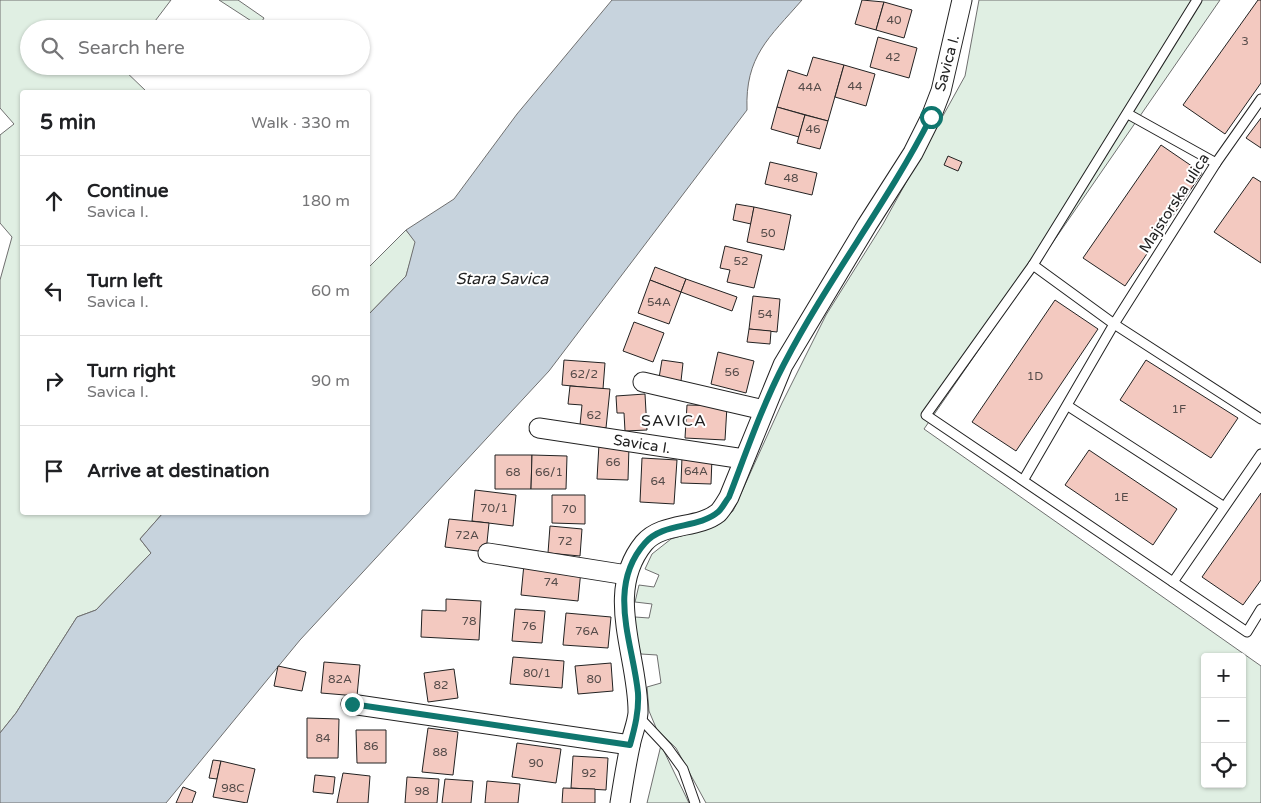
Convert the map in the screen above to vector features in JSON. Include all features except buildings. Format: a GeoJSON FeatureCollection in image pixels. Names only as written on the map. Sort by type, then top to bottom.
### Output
{"type":"FeatureCollection","features":[{"type":"Feature","properties":{"kind":"street","name":"Savica I."},"geometry":{"type":"LineString","coordinates":[[620,803],[630,745],[638,716],[635,673],[626,636],[624,603],[627,575],[633,558],[646,541],[661,532],[711,517],[719,512],[729,497],[764,410],[788,357],[867,225],[913,153],[931,117],[943,82],[962,0]]}},
{"type":"Feature","properties":{"kind":"street"},"geometry":{"type":"LineString","coordinates":[[643,382],[764,410]]}},
{"type":"Feature","properties":{"kind":"street","name":"Savica I."},"geometry":{"type":"LineString","coordinates":[[539,428],[744,459]]}},
{"type":"Feature","properties":{"kind":"street"},"geometry":{"type":"LineString","coordinates":[[488,553],[627,575]]}},
{"type":"Feature","properties":{"kind":"street"},"geometry":{"type":"LineString","coordinates":[[352,704],[630,745]]}},
{"type":"Feature","properties":{"kind":"lane"},"geometry":{"type":"LineString","coordinates":[[1197,0],[1033,265],[926,415],[1024,479],[1247,632],[1261,609]]}},
{"type":"Feature","properties":{"kind":"lane","name":"Majstorska ulica"},"geometry":{"type":"LineString","coordinates":[[1024,479],[1114,324],[1216,163],[1261,99]]}},
{"type":"Feature","properties":{"kind":"lane"},"geometry":{"type":"LineString","coordinates":[[1128,114],[1216,163]]}},
{"type":"Feature","properties":{"kind":"lane"},"geometry":{"type":"LineString","coordinates":[[1033,265],[1114,324],[1261,419]]}},
{"type":"Feature","properties":{"kind":"lane"},"geometry":{"type":"LineString","coordinates":[[1068,406],[1223,506]]}},
{"type":"Feature","properties":{"kind":"lane"},"geometry":{"type":"LineString","coordinates":[[1173,582],[1223,506],[1261,454]]}},
{"type":"Feature","properties":{"kind":"lane"},"geometry":{"type":"LineString","coordinates":[[638,716],[667,747],[683,769],[696,803]]}},
{"type":"Feature","properties":{"kind":"green space"},"geometry":{"type":"Polygon","coordinates":[[[0,0],[171,0],[156,20],[20,20],[20,75],[129,75],[145,90],[20,90],[20,515],[161,515],[140,539],[151,553],[96,610],[77,617],[16,713],[0,733],[0,280],[12,237],[0,223],[0,135],[14,124],[0,108],[0,0]]]}},
{"type":"Feature","properties":{"kind":"green space"},"geometry":{"type":"Polygon","coordinates":[[[219,0],[238,0],[264,18],[263,20],[250,20],[219,0]]]}},
{"type":"Feature","properties":{"kind":"green space"},"geometry":{"type":"Polygon","coordinates":[[[979,0],[1220,0],[924,429],[1243,653],[1201,653],[1201,788],[1246,788],[1246,655],[1261,666],[1261,803],[706,803],[676,748],[657,730],[649,711],[647,687],[661,683],[657,655],[641,654],[635,635],[635,617],[649,618],[652,604],[635,602],[639,585],[654,587],[659,575],[645,569],[652,554],[671,539],[718,525],[733,511],[782,403],[826,315],[883,224],[965,76],[979,0]]]}},
{"type":"Feature","properties":{"kind":"green space"},"geometry":{"type":"Polygon","coordinates":[[[406,230],[416,242],[406,276],[370,313],[370,266],[406,230]]]}},
{"type":"Feature","properties":{"kind":"green space"},"geometry":{"type":"Polygon","coordinates":[[[661,745],[689,803],[647,803],[661,745]]]}},
{"type":"Feature","properties":{"kind":"water","name":"Stara Savica"},"geometry":{"type":"Polygon","coordinates":[[[612,0],[802,0],[770,37],[755,61],[747,91],[747,110],[549,371],[300,640],[166,803],[0,803],[0,733],[16,713],[77,617],[96,610],[151,553],[140,539],[161,515],[370,515],[370,313],[406,276],[415,242],[406,230],[454,199],[517,114],[612,0]]]}},
{"type":"Feature","properties":{"kind":"district","name":"SAVICA"},"geometry":{"type":"Point","coordinates":[674,420]}},
{"type":"Feature","properties":{"kind":"route"},"geometry":{"type":"LineString","coordinates":[[352,704],[630,745],[638,716],[638,694],[626,636],[624,603],[627,575],[633,558],[646,541],[661,532],[711,517],[719,512],[729,497],[784,365],[867,225],[913,153],[931,117]]}}]}
